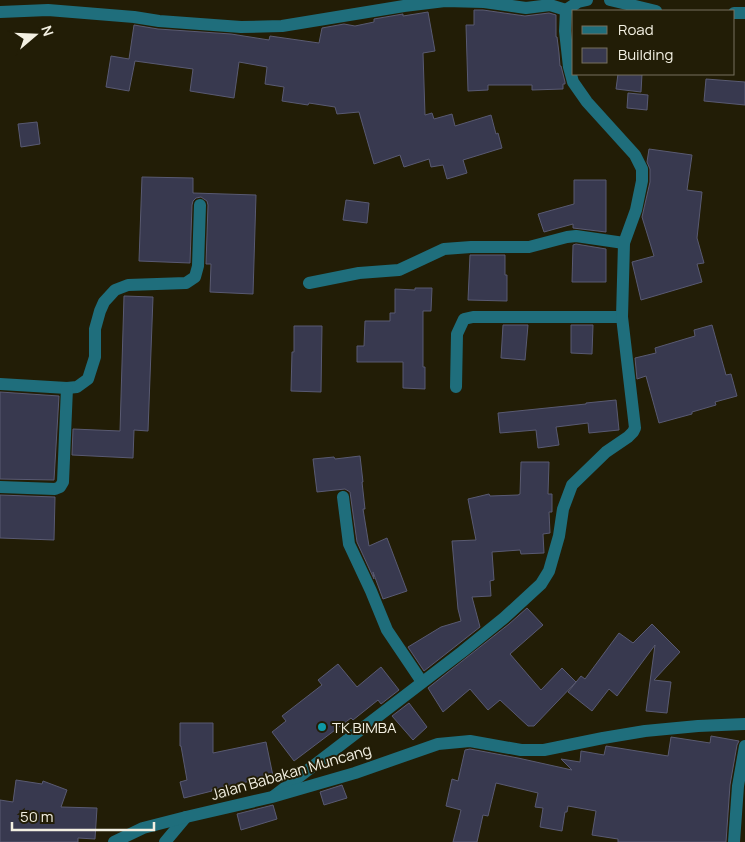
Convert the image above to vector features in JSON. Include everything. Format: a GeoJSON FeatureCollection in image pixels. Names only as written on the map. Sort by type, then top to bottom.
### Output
{"type":"FeatureCollection","features":[{"type":"Feature","properties":{"kind":"street"},"geometry":{"type":"LineString","coordinates":[[0,12],[48,10],[241,27],[282,26],[365,6],[445,0],[484,2],[526,8],[550,5],[566,10]]}},
{"type":"Feature","properties":{"kind":"street"},"geometry":{"type":"LineString","coordinates":[[566,10],[578,2],[587,0]]}},
{"type":"Feature","properties":{"kind":"street"},"geometry":{"type":"LineString","coordinates":[[610,0],[652,10]]}},
{"type":"Feature","properties":{"kind":"street"},"geometry":{"type":"LineString","coordinates":[[272,797],[504,618],[542,584],[549,571],[559,536],[563,509],[572,485],[606,452],[628,437],[635,428],[622,317],[624,243],[636,210],[642,181],[642,169],[635,155],[587,102],[573,82],[569,67],[565,30],[566,10]]}},
{"type":"Feature","properties":{"kind":"street"},"geometry":{"type":"LineString","coordinates":[[0,384],[67,388],[77,387],[88,379],[95,357],[95,329],[100,311],[104,302],[115,290],[128,285],[186,283],[194,277],[198,266],[200,205]]}},
{"type":"Feature","properties":{"kind":"street"},"geometry":{"type":"LineString","coordinates":[[309,283],[359,273],[399,270],[444,249],[529,247],[576,236],[624,243]]}},
{"type":"Feature","properties":{"kind":"street"},"geometry":{"type":"LineString","coordinates":[[456,387],[457,334],[464,319],[473,317],[622,317]]}},
{"type":"Feature","properties":{"kind":"street"},"geometry":{"type":"LineString","coordinates":[[0,487],[55,489],[60,487],[63,482],[67,388]]}},
{"type":"Feature","properties":{"kind":"street"},"geometry":{"type":"LineString","coordinates":[[344,497],[349,544],[387,630],[422,682]]}},
{"type":"Feature","properties":{"kind":"street","name":"Jalan Babakan Muncang"},"geometry":{"type":"LineString","coordinates":[[114,842],[144,828],[272,797],[355,773],[438,744],[470,741],[521,750],[544,750],[645,732],[698,726],[745,724]]}},
{"type":"Feature","properties":{"kind":"street"},"geometry":{"type":"LineString","coordinates":[[734,842],[738,786],[745,746]]}},
{"type":"Feature","properties":{"kind":"street"},"geometry":{"type":"LineString","coordinates":[[165,842],[186,817]]}},
{"type":"Feature","properties":{"kind":"building"},"geometry":{"type":"Polygon","coordinates":[[[474,10],[525,16],[549,13],[556,15],[556,37],[560,66],[565,82],[563,89],[532,90],[532,85],[488,85],[488,90],[468,91],[466,25],[474,25],[474,10]]]}},
{"type":"Feature","properties":{"kind":"building"},"geometry":{"type":"Polygon","coordinates":[[[428,12],[435,51],[423,53],[425,115],[432,113],[434,119],[452,114],[455,126],[491,115],[502,148],[463,160],[467,173],[447,179],[443,165],[431,167],[429,159],[404,167],[400,155],[374,164],[359,112],[337,114],[335,107],[282,101],[284,87],[265,84],[267,67],[239,62],[234,98],[190,91],[193,69],[135,61],[129,91],[106,87],[111,56],[129,59],[134,25],[158,29],[231,34],[269,40],[270,36],[319,43],[322,28],[344,24],[355,26],[374,22],[374,19],[428,12]]]}},
{"type":"Feature","properties":{"kind":"building"},"geometry":{"type":"Polygon","coordinates":[[[618,75],[642,75],[641,92],[616,89],[618,75]]]}},
{"type":"Feature","properties":{"kind":"building"},"geometry":{"type":"Polygon","coordinates":[[[706,79],[745,82],[745,105],[704,101],[706,79]]]}},
{"type":"Feature","properties":{"kind":"building"},"geometry":{"type":"Polygon","coordinates":[[[628,93],[648,95],[647,110],[627,108],[628,93]]]}},
{"type":"Feature","properties":{"kind":"building"},"geometry":{"type":"Polygon","coordinates":[[[37,122],[40,144],[21,147],[18,124],[37,122]]]}},
{"type":"Feature","properties":{"kind":"building"},"geometry":{"type":"Polygon","coordinates":[[[649,149],[692,155],[687,190],[702,192],[697,238],[704,263],[697,264],[702,282],[641,300],[632,262],[654,256],[642,217],[650,182],[650,169],[647,162],[649,149]]]}},
{"type":"Feature","properties":{"kind":"building"},"geometry":{"type":"Polygon","coordinates":[[[142,177],[193,178],[193,193],[256,195],[253,294],[210,292],[211,264],[206,264],[208,205],[207,201],[201,197],[196,198],[192,205],[190,263],[139,261],[142,177]]]}},
{"type":"Feature","properties":{"kind":"building"},"geometry":{"type":"Polygon","coordinates":[[[574,180],[606,180],[606,232],[573,228],[573,224],[544,232],[538,214],[574,204],[574,180]]]}},
{"type":"Feature","properties":{"kind":"building"},"geometry":{"type":"Polygon","coordinates":[[[346,200],[369,203],[367,223],[343,220],[346,200]]]}},
{"type":"Feature","properties":{"kind":"building"},"geometry":{"type":"Polygon","coordinates":[[[573,245],[606,249],[606,282],[572,282],[573,245]]]}},
{"type":"Feature","properties":{"kind":"building"},"geometry":{"type":"Polygon","coordinates":[[[470,255],[505,255],[507,301],[468,300],[470,255]]]}},
{"type":"Feature","properties":{"kind":"building"},"geometry":{"type":"Polygon","coordinates":[[[415,288],[432,288],[431,311],[423,311],[425,389],[403,388],[403,362],[357,362],[357,346],[364,346],[365,321],[390,321],[390,313],[395,313],[395,289],[415,290],[415,288]]]}},
{"type":"Feature","properties":{"kind":"building"},"geometry":{"type":"Polygon","coordinates":[[[124,296],[153,297],[148,431],[134,430],[133,458],[72,455],[73,429],[120,431],[124,296]]]}},
{"type":"Feature","properties":{"kind":"building"},"geometry":{"type":"Polygon","coordinates":[[[503,325],[528,325],[525,360],[501,358],[503,325]]]}},
{"type":"Feature","properties":{"kind":"building"},"geometry":{"type":"Polygon","coordinates":[[[571,325],[593,325],[592,354],[571,353],[571,325]]]}},
{"type":"Feature","properties":{"kind":"building"},"geometry":{"type":"Polygon","coordinates":[[[712,325],[726,375],[731,374],[737,396],[715,402],[716,405],[692,412],[692,414],[659,423],[646,376],[637,379],[635,358],[656,353],[655,348],[695,336],[694,330],[712,325]]]}},
{"type":"Feature","properties":{"kind":"building"},"geometry":{"type":"Polygon","coordinates":[[[294,326],[322,326],[321,392],[291,391],[294,326]]]}},
{"type":"Feature","properties":{"kind":"building"},"geometry":{"type":"Polygon","coordinates":[[[0,392],[59,396],[54,480],[0,479],[0,392]]]}},
{"type":"Feature","properties":{"kind":"building"},"geometry":{"type":"Polygon","coordinates":[[[616,400],[619,430],[589,433],[588,423],[556,427],[559,445],[538,448],[536,430],[500,433],[498,413],[616,400]]]}},
{"type":"Feature","properties":{"kind":"building"},"geometry":{"type":"Polygon","coordinates":[[[360,456],[365,509],[363,509],[369,546],[387,538],[407,591],[383,599],[373,572],[374,579],[357,542],[350,492],[345,489],[317,492],[313,459],[360,456]]]}},
{"type":"Feature","properties":{"kind":"building"},"geometry":{"type":"Polygon","coordinates":[[[521,462],[549,462],[548,494],[552,494],[552,512],[549,512],[550,533],[543,534],[544,553],[521,554],[520,550],[492,552],[494,580],[490,581],[491,596],[472,597],[480,627],[424,671],[408,647],[441,627],[461,621],[458,609],[452,541],[476,540],[468,499],[489,494],[490,496],[520,494],[521,462]]]}},
{"type":"Feature","properties":{"kind":"building"},"geometry":{"type":"Polygon","coordinates":[[[0,495],[55,497],[54,540],[0,538],[0,495]]]}},
{"type":"Feature","properties":{"kind":"building"},"geometry":{"type":"Polygon","coordinates":[[[527,608],[543,625],[510,654],[541,690],[562,668],[576,682],[534,726],[528,726],[500,700],[488,710],[470,689],[443,712],[428,688],[527,608]]]}},
{"type":"Feature","properties":{"kind":"building"},"geometry":{"type":"Polygon","coordinates":[[[652,624],[680,652],[654,680],[671,682],[667,713],[646,711],[655,645],[617,696],[609,689],[592,711],[568,692],[581,676],[585,679],[619,633],[633,643],[652,624]]]}},
{"type":"Feature","properties":{"kind":"building"},"geometry":{"type":"Polygon","coordinates":[[[338,664],[357,687],[381,667],[399,690],[381,704],[378,700],[353,720],[351,718],[294,761],[272,732],[286,721],[282,716],[322,685],[318,680],[338,664]]]}},
{"type":"Feature","properties":{"kind":"building"},"geometry":{"type":"Polygon","coordinates":[[[409,703],[427,727],[413,740],[392,716],[409,703]]]}},
{"type":"Feature","properties":{"kind":"building"},"geometry":{"type":"Polygon","coordinates":[[[180,723],[213,723],[213,753],[266,742],[273,776],[184,798],[180,782],[187,780],[180,746],[180,723]]]}},
{"type":"Feature","properties":{"kind":"building"},"geometry":{"type":"Polygon","coordinates":[[[711,736],[739,741],[730,785],[726,842],[618,842],[618,839],[592,835],[596,811],[568,806],[567,812],[565,812],[562,831],[540,827],[543,808],[535,807],[538,793],[496,783],[488,816],[483,815],[477,842],[453,842],[461,810],[446,806],[452,779],[458,781],[465,750],[470,749],[572,770],[561,759],[580,762],[581,751],[604,755],[606,746],[668,756],[671,737],[710,743],[711,736]]]}},
{"type":"Feature","properties":{"kind":"building"},"geometry":{"type":"Polygon","coordinates":[[[16,780],[42,784],[43,781],[67,790],[61,807],[97,808],[95,839],[78,838],[78,842],[0,842],[0,800],[13,802],[16,780]]]}},
{"type":"Feature","properties":{"kind":"building"},"geometry":{"type":"Polygon","coordinates":[[[342,785],[347,798],[324,805],[320,792],[342,785]]]}},
{"type":"Feature","properties":{"kind":"building"},"geometry":{"type":"Polygon","coordinates":[[[273,805],[277,819],[241,830],[237,814],[273,805]]]}},
{"type":"Feature","properties":{"kind":"place","name":"TK BIMBA"},"geometry":{"type":"Point","coordinates":[322,727]}}]}
